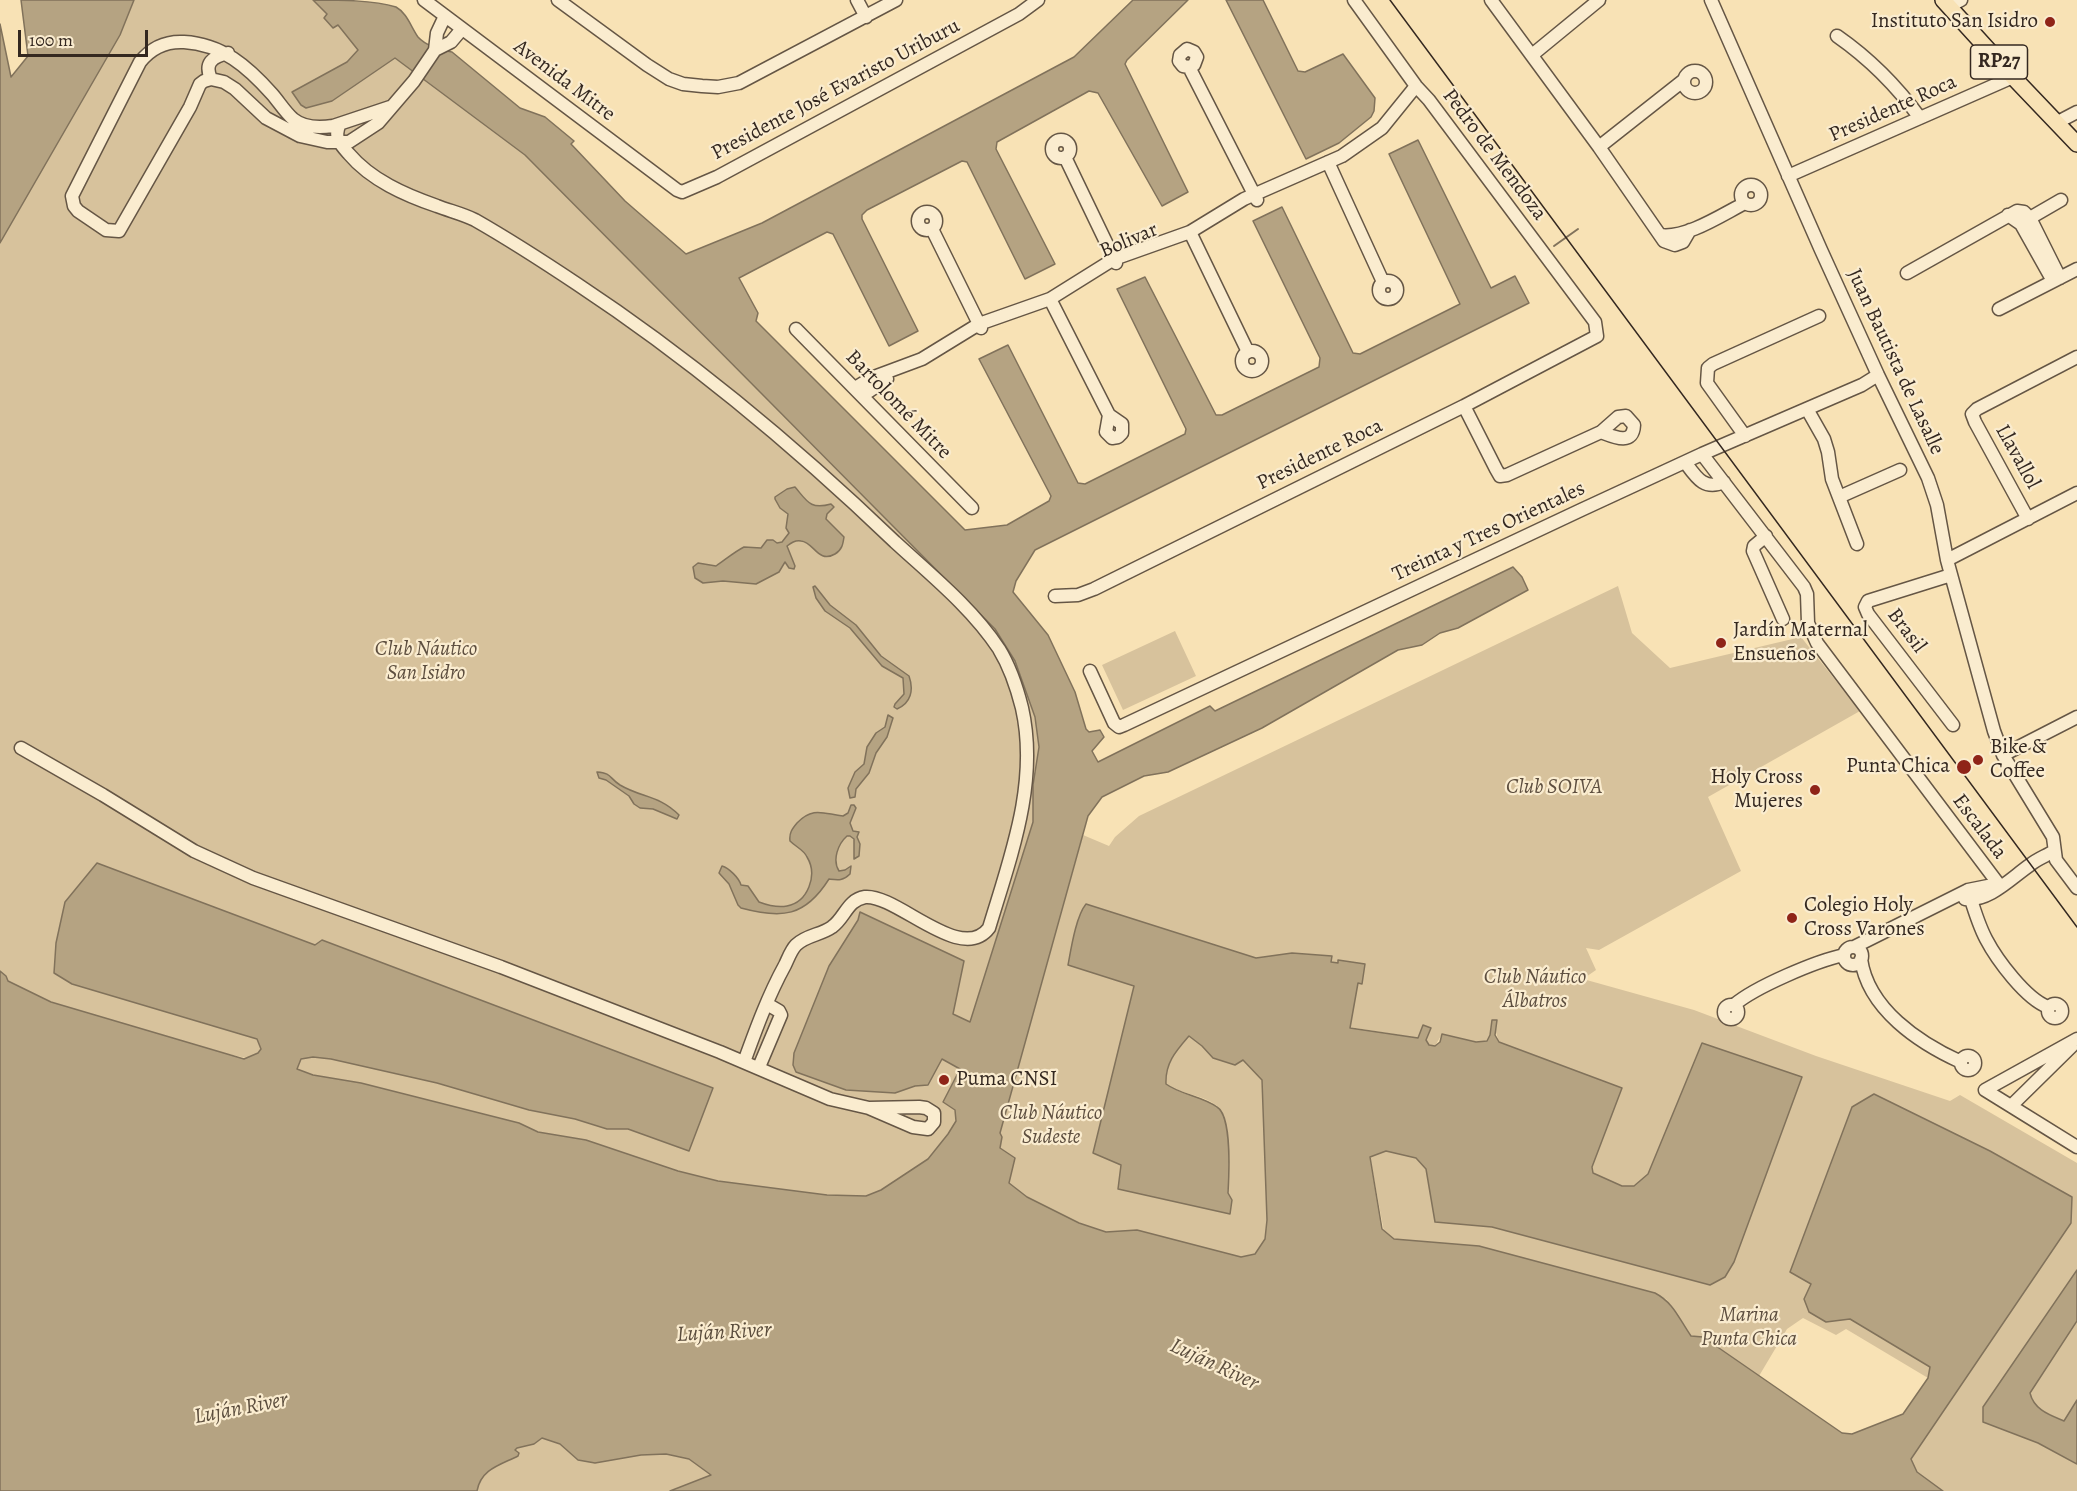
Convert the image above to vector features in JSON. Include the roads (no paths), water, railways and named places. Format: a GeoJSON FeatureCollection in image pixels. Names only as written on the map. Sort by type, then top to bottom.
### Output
{"type":"FeatureCollection","features":[{"type":"Feature","properties":{"kind":"main road","name":"RP27"},"geometry":{"type":"LineString","coordinates":[[1951,2],[2013,77],[2077,144]]}},
{"type":"Feature","properties":{"kind":"street","name":"Avenida Mitre"},"geometry":{"type":"LineString","coordinates":[[424,0],[682,192]]}},
{"type":"Feature","properties":{"kind":"street"},"geometry":{"type":"LineString","coordinates":[[857,0],[866,17]]}},
{"type":"Feature","properties":{"kind":"street"},"geometry":{"type":"LineString","coordinates":[[564,1],[656,72],[683,84],[718,87],[739,83],[896,0]]}},
{"type":"Feature","properties":{"kind":"street","name":"Presidente José Evaristo Uriburu"},"geometry":{"type":"LineString","coordinates":[[682,192],[717,177],[1019,14],[1038,0]]}},
{"type":"Feature","properties":{"kind":"street","name":"Pedro de Mendoza"},"geometry":{"type":"LineString","coordinates":[[1354,0],[1416,86],[1429,100],[1595,322],[1597,336]]}},
{"type":"Feature","properties":{"kind":"street"},"geometry":{"type":"LineString","coordinates":[[1491,0],[1668,244],[1683,242],[1690,230],[1746,203]]}},
{"type":"Feature","properties":{"kind":"street"},"geometry":{"type":"LineString","coordinates":[[1532,55],[1599,0]]}},
{"type":"Feature","properties":{"kind":"street","name":"Juan Bautista de Lasalle"},"geometry":{"type":"LineString","coordinates":[[1711,0],[1878,375],[1928,478],[1947,560],[1994,731],[2003,755],[2053,837],[2055,851],[2062,869],[2077,888]]}},
{"type":"Feature","properties":{"kind":"street"},"geometry":{"type":"LineString","coordinates":[[390,108],[344,123],[315,127],[294,120],[263,84],[228,53],[197,43],[177,42],[158,46],[140,63],[99,141],[72,196],[74,206],[106,230],[119,231],[190,107],[200,84],[211,79],[224,82],[236,89],[266,118],[300,136],[339,143],[353,140],[378,123],[414,81],[434,51],[437,33],[445,16]]}},
{"type":"Feature","properties":{"kind":"street"},"geometry":{"type":"LineString","coordinates":[[434,51],[451,42],[462,29]]}},
{"type":"Feature","properties":{"kind":"street"},"geometry":{"type":"LineString","coordinates":[[1837,36],[1883,72],[1920,118]]}},
{"type":"Feature","properties":{"kind":"street"},"geometry":{"type":"LineString","coordinates":[[211,79],[208,71],[210,60],[228,53]]}},
{"type":"Feature","properties":{"kind":"street"},"geometry":{"type":"LineString","coordinates":[[1189,67],[1255,197]]}},
{"type":"Feature","properties":{"kind":"street","name":"Presidente Roca"},"geometry":{"type":"LineString","coordinates":[[1788,176],[2013,77]]}},
{"type":"Feature","properties":{"kind":"street"},"geometry":{"type":"LineString","coordinates":[[1599,147],[1684,80]]}},
{"type":"Feature","properties":{"kind":"street","name":"Bolivar"},"geometry":{"type":"LineString","coordinates":[[858,392],[913,366],[944,355],[980,326],[1051,302],[1115,261],[1191,234],[1255,197],[1299,183],[1376,133],[1416,86]]}},
{"type":"Feature","properties":{"kind":"street"},"geometry":{"type":"LineString","coordinates":[[2056,123],[2077,112]]}},
{"type":"Feature","properties":{"kind":"street"},"geometry":{"type":"LineString","coordinates":[[344,123],[354,127],[353,140],[359,164]]}},
{"type":"Feature","properties":{"kind":"street"},"geometry":{"type":"LineString","coordinates":[[344,123],[337,133],[339,143],[359,164],[383,182],[416,198],[471,218],[515,243],[689,363],[773,431],[961,604],[983,628],[1004,658],[1014,682],[1024,721],[1025,782],[1018,831],[989,928],[983,936],[976,939],[960,938],[929,926],[879,900],[863,898],[851,903],[831,928],[804,939],[794,946],[767,1004],[744,1062]]}},
{"type":"Feature","properties":{"kind":"street"},"geometry":{"type":"LineString","coordinates":[[1065,157],[1115,261]]}},
{"type":"Feature","properties":{"kind":"street"},"geometry":{"type":"LineString","coordinates":[[1329,165],[1383,282]]}},
{"type":"Feature","properties":{"kind":"street"},"geometry":{"type":"LineString","coordinates":[[2025,221],[2061,200]]}},
{"type":"Feature","properties":{"kind":"street"},"geometry":{"type":"LineString","coordinates":[[1907,273],[2017,211],[2024,212],[2025,221],[2056,280]]}},
{"type":"Feature","properties":{"kind":"street"},"geometry":{"type":"LineString","coordinates":[[932,229],[980,326]]}},
{"type":"Feature","properties":{"kind":"street"},"geometry":{"type":"LineString","coordinates":[[1191,234],[1248,352]]}},
{"type":"Feature","properties":{"kind":"street"},"geometry":{"type":"LineString","coordinates":[[1999,309],[2077,269]]}},
{"type":"Feature","properties":{"kind":"street"},"geometry":{"type":"LineString","coordinates":[[1051,302],[1111,420]]}},
{"type":"Feature","properties":{"kind":"street"},"geometry":{"type":"LineString","coordinates":[[1745,436],[1707,383],[1708,369],[1713,364],[1819,316]]}},
{"type":"Feature","properties":{"kind":"street","name":"Bartolomé Mitre"},"geometry":{"type":"LineString","coordinates":[[796,329],[972,508]]}},
{"type":"Feature","properties":{"kind":"street","name":"Presidente Roca"},"geometry":{"type":"LineString","coordinates":[[1055,596],[1078,595],[1094,589],[1464,406],[1597,336]]}},
{"type":"Feature","properties":{"kind":"street","name":"Llavallol"},"geometry":{"type":"LineString","coordinates":[[2028,519],[1972,414],[1977,409],[2077,357]]}},
{"type":"Feature","properties":{"kind":"street","name":"Treinta y Tres Orientales"},"geometry":{"type":"LineString","coordinates":[[1090,671],[1114,723],[1119,727],[1702,454],[1808,409],[1878,375]]}},
{"type":"Feature","properties":{"kind":"street"},"geometry":{"type":"LineString","coordinates":[[1464,406],[1500,476],[1507,475],[1601,432]]}},
{"type":"Feature","properties":{"kind":"street"},"geometry":{"type":"LineString","coordinates":[[1808,409],[1828,452],[1832,478],[1857,544]]}},
{"type":"Feature","properties":{"kind":"street"},"geometry":{"type":"LineString","coordinates":[[1794,415],[1806,422],[1816,423]]}},
{"type":"Feature","properties":{"kind":"street"},"geometry":{"type":"LineString","coordinates":[[1702,454],[1766,536],[1754,546],[1752,551],[1783,619]]}},
{"type":"Feature","properties":{"kind":"street"},"geometry":{"type":"LineString","coordinates":[[1685,462],[1696,477],[1707,485],[1715,486],[1724,482]]}},
{"type":"Feature","properties":{"kind":"street"},"geometry":{"type":"LineString","coordinates":[[1839,496],[1900,470]]}},
{"type":"Feature","properties":{"kind":"street"},"geometry":{"type":"LineString","coordinates":[[1947,560],[2077,493]]}},
{"type":"Feature","properties":{"kind":"street","name":"Escalada"},"geometry":{"type":"LineString","coordinates":[[1766,536],[1804,587],[1807,594],[1808,622],[1817,644],[2000,886]]}},
{"type":"Feature","properties":{"kind":"street","name":"Brasil"},"geometry":{"type":"LineString","coordinates":[[1951,575],[1868,601],[1865,607],[1953,725]]}},
{"type":"Feature","properties":{"kind":"street"},"geometry":{"type":"LineString","coordinates":[[2003,755],[2077,717]]}},
{"type":"Feature","properties":{"kind":"street"},"geometry":{"type":"LineString","coordinates":[[21,748],[104,795],[194,851],[253,878],[501,967],[759,1067],[830,1099],[869,1108]]}},
{"type":"Feature","properties":{"kind":"street"},"geometry":{"type":"LineString","coordinates":[[1734,1005],[1772,983],[1826,959],[1844,955],[1845,961],[1852,965],[1858,963],[1859,954],[1871,937],[1950,898],[2000,886],[2035,861],[2055,851]]}},
{"type":"Feature","properties":{"kind":"street"},"geometry":{"type":"LineString","coordinates":[[1975,893],[1986,940],[2006,970],[2038,1003],[2048,1007]]}},
{"type":"Feature","properties":{"kind":"street"},"geometry":{"type":"LineString","coordinates":[[1859,954],[1865,977],[1872,991],[1902,1026],[1917,1039],[1961,1062]]}},
{"type":"Feature","properties":{"kind":"street"},"geometry":{"type":"LineString","coordinates":[[759,1067],[781,1015],[779,1011],[767,1004]]}},
{"type":"Feature","properties":{"kind":"street"},"geometry":{"type":"LineString","coordinates":[[2077,1040],[1985,1090],[2077,1147]]}},
{"type":"Feature","properties":{"kind":"street"},"geometry":{"type":"LineString","coordinates":[[2011,1106],[2077,1040]]}},
{"type":"Feature","properties":{"kind":"water"},"geometry":{"type":"Polygon","coordinates":[[[21,0],[134,0],[120,35],[0,243],[0,24],[11,77],[28,56],[21,0]]]}},
{"type":"Feature","properties":{"kind":"water","name":"Luján River"},"geometry":{"type":"Polygon","coordinates":[[[313,0],[345,0],[396,7],[406,16],[421,40],[434,47],[452,52],[520,108],[545,117],[574,141],[571,144],[625,201],[686,254],[762,223],[1074,57],[1133,0],[1188,0],[1125,64],[1188,192],[1162,206],[1098,93],[1089,91],[997,142],[996,149],[1055,264],[1025,279],[967,162],[962,161],[867,210],[862,215],[918,331],[889,346],[833,234],[827,232],[739,278],[758,313],[756,321],[965,530],[1007,525],[1049,501],[1051,496],[979,359],[1008,345],[1078,483],[1085,484],[1185,434],[1186,429],[1117,289],[1145,277],[1216,415],[1222,415],[1319,367],[1320,358],[1253,221],[1282,207],[1353,353],[1360,354],[1460,304],[1389,154],[1418,140],[1491,288],[1515,276],[1529,303],[1035,550],[1016,581],[1013,592],[1048,635],[1075,692],[1086,729],[1089,732],[1100,730],[1104,737],[1092,751],[1098,762],[1210,706],[1215,711],[1513,567],[1522,577],[1528,590],[1458,628],[1440,633],[1422,645],[1398,650],[1262,728],[1168,772],[1144,776],[1102,797],[1088,816],[1000,1133],[1002,1137],[1000,1148],[1015,1158],[1009,1183],[1027,1197],[1079,1223],[1106,1232],[1137,1230],[1241,1257],[1255,1254],[1265,1239],[1267,1220],[1262,1080],[1243,1060],[1235,1065],[1213,1058],[1189,1036],[1172,1058],[1166,1077],[1166,1084],[1211,1103],[1222,1113],[1229,1147],[1228,1193],[1232,1200],[1230,1214],[1118,1189],[1121,1165],[1093,1153],[1134,986],[1068,965],[1077,924],[1086,904],[1256,958],[1292,953],[1332,956],[1331,962],[1338,963],[1338,960],[1365,964],[1362,984],[1358,983],[1350,1028],[1418,1038],[1423,1025],[1431,1028],[1426,1040],[1429,1045],[1435,1046],[1440,1042],[1442,1034],[1476,1042],[1487,1041],[1492,1020],[1497,1020],[1495,1035],[1499,1042],[1622,1088],[1592,1167],[1593,1173],[1622,1186],[1634,1186],[1648,1174],[1702,1043],[1802,1077],[1734,1262],[1725,1277],[1710,1285],[1492,1227],[1435,1222],[1426,1169],[1416,1158],[1386,1151],[1370,1157],[1382,1229],[1394,1239],[1479,1246],[1655,1293],[1672,1307],[1691,1336],[1703,1337],[1842,1433],[1852,1434],[1903,1414],[1928,1378],[1930,1367],[1850,1319],[1826,1322],[1809,1312],[1804,1299],[1811,1284],[1790,1272],[1852,1107],[1874,1094],[1990,1151],[2072,1197],[2071,1223],[1911,1459],[1917,1472],[1943,1491],[670,1491],[711,1475],[689,1459],[666,1454],[641,1455],[595,1463],[578,1460],[560,1444],[542,1438],[534,1444],[517,1448],[515,1450],[519,1453],[518,1456],[487,1473],[477,1491],[0,1491],[0,971],[8,981],[51,1002],[244,1059],[258,1053],[261,1049],[257,1039],[72,984],[54,973],[56,943],[65,902],[97,863],[315,945],[322,940],[713,1088],[689,1151],[628,1129],[607,1129],[575,1119],[529,1110],[437,1083],[331,1059],[313,1057],[301,1059],[297,1069],[313,1075],[361,1083],[519,1123],[538,1132],[586,1140],[678,1171],[718,1181],[827,1195],[866,1196],[881,1190],[928,1159],[948,1134],[956,1121],[955,1110],[943,1102],[960,1069],[942,1059],[928,1085],[915,1086],[895,1093],[846,1090],[796,1072],[793,1065],[794,1053],[829,966],[858,920],[860,912],[964,961],[953,1014],[970,1022],[1033,822],[1033,785],[1039,747],[1035,717],[1015,661],[995,629],[525,155],[395,58],[332,101],[306,108],[301,105],[292,92],[347,62],[358,50],[338,25],[333,28],[324,18],[327,14],[313,0]]]}},
{"type":"Feature","properties":{"kind":"water"},"geometry":{"type":"Polygon","coordinates":[[[1226,0],[1263,0],[1298,71],[1305,72],[1343,54],[1375,98],[1371,117],[1339,143],[1306,159],[1226,0]]]}},
{"type":"Feature","properties":{"kind":"water"},"geometry":{"type":"Polygon","coordinates":[[[795,487],[810,503],[818,506],[831,504],[834,507],[827,514],[826,519],[844,537],[842,547],[837,552],[829,556],[820,555],[805,542],[797,541],[787,546],[795,566],[794,569],[789,568],[785,562],[779,572],[756,584],[723,581],[703,583],[695,578],[693,567],[698,563],[716,566],[744,547],[761,548],[767,540],[782,542],[789,533],[786,528],[788,514],[780,508],[775,497],[795,487]]]}},
{"type":"Feature","properties":{"kind":"water"},"geometry":{"type":"Polygon","coordinates":[[[815,586],[830,605],[856,625],[881,656],[909,676],[910,696],[902,706],[897,709],[894,707],[904,694],[903,678],[882,666],[850,628],[825,611],[816,598],[813,587],[815,586]]]}},
{"type":"Feature","properties":{"kind":"water"},"geometry":{"type":"Polygon","coordinates":[[[888,715],[893,718],[887,737],[876,753],[869,773],[856,789],[855,797],[850,798],[848,788],[855,772],[864,764],[867,747],[876,733],[885,727],[888,715]]]}},
{"type":"Feature","properties":{"kind":"water"},"geometry":{"type":"Polygon","coordinates":[[[597,772],[608,775],[628,789],[664,804],[679,815],[677,819],[653,809],[640,808],[629,796],[606,780],[599,778],[597,772]]]}},
{"type":"Feature","properties":{"kind":"water"},"geometry":{"type":"Polygon","coordinates":[[[851,805],[856,808],[850,823],[853,831],[859,832],[857,837],[860,844],[859,856],[854,859],[854,839],[847,836],[841,843],[836,857],[839,871],[851,866],[850,874],[845,878],[829,879],[811,901],[791,912],[769,913],[741,908],[738,905],[729,884],[719,873],[722,866],[738,879],[741,885],[748,886],[759,902],[780,907],[794,903],[801,899],[809,887],[811,872],[806,855],[790,841],[792,829],[808,814],[819,812],[843,816],[848,813],[851,805]]]}},
{"type":"Feature","properties":{"kind":"water"},"geometry":{"type":"Polygon","coordinates":[[[2077,1270],[2077,1321],[2030,1393],[2039,1408],[2064,1421],[2077,1400],[2077,1464],[2038,1443],[1983,1422],[1983,1407],[2077,1270]]]}},
{"type":"Feature","properties":{"kind":"waterway"},"geometry":{"type":"LineString","coordinates":[[1554,246],[1578,229]]}},
{"type":"Feature","properties":{"kind":"tram line"},"geometry":{"type":"LineString","coordinates":[[1390,0],[2077,927]]}},
{"type":"Feature","properties":{"kind":"place","name":"Instituto San Isidro"},"geometry":{"type":"Point","coordinates":[2050,22]}},
{"type":"Feature","properties":{"kind":"place","name":"Jardín Maternal Ensueños"},"geometry":{"type":"Point","coordinates":[1721,643]}},
{"type":"Feature","properties":{"kind":"place","name":"Bike & Coffee"},"geometry":{"type":"Point","coordinates":[1978,760]}},
{"type":"Feature","properties":{"kind":"place","name":"Punta Chica"},"geometry":{"type":"Point","coordinates":[1964,767]}},
{"type":"Feature","properties":{"kind":"place","name":"Holy Cross Mujeres"},"geometry":{"type":"Point","coordinates":[1815,790]}},
{"type":"Feature","properties":{"kind":"place","name":"Colegio Holy Cross Varones"},"geometry":{"type":"Point","coordinates":[1792,918]}},
{"type":"Feature","properties":{"kind":"place","name":"Puma CNSI"},"geometry":{"type":"Point","coordinates":[944,1080]}},
{"type":"Feature","properties":{"kind":"park label","name":"Club Náutico San Isidro"},"geometry":{"type":"Point","coordinates":[426,662]}},
{"type":"Feature","properties":{"kind":"park label","name":"Club SOIVA"},"geometry":{"type":"Point","coordinates":[1554,788]}},
{"type":"Feature","properties":{"kind":"park label","name":"Club Náutico Álbatros"},"geometry":{"type":"Point","coordinates":[1535,990]}},
{"type":"Feature","properties":{"kind":"park label","name":"Club Náutico Sudeste"},"geometry":{"type":"Point","coordinates":[1051,1126]}},
{"type":"Feature","properties":{"kind":"park label","name":"Marina Punta Chica"},"geometry":{"type":"Point","coordinates":[1749,1328]}}]}
